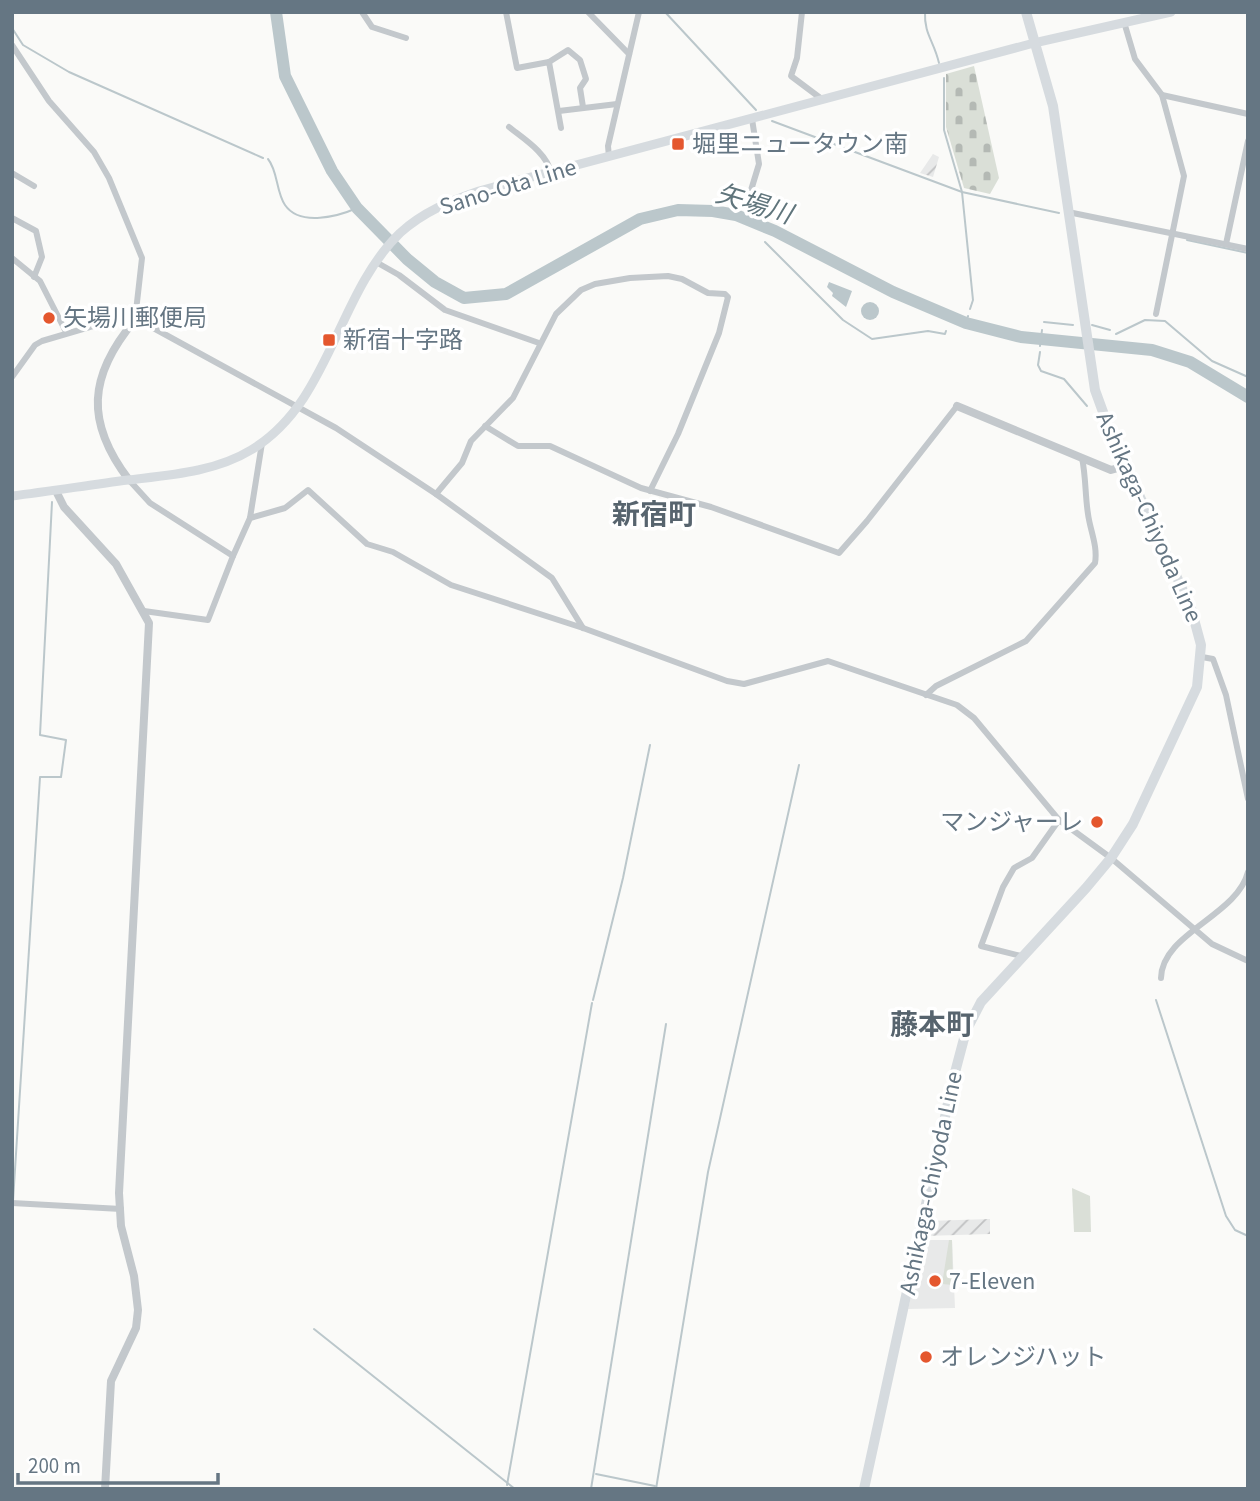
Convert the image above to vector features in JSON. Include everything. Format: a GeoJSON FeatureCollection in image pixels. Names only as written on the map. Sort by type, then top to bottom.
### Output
{"type":"FeatureCollection","features":[{"type":"Feature","properties":{"kind":"main road","name":"Ashikaga-Chiyoda Line"},"geometry":{"type":"LineString","coordinates":[[864,1489],[961,1045],[981,1002],[1111,858],[1133,824],[1193,699],[1202,657],[1199,633],[1191,608],[1098,402],[1087,355],[1053,106],[1026,12]]}},
{"type":"Feature","properties":{"kind":"main road","name":"Sano-Ota Line"},"geometry":{"type":"LineString","coordinates":[[12,496],[208,468],[231,461],[262,443],[299,407],[376,262],[385,250],[428,212],[446,203],[1034,43],[1124,22],[1141,15],[1171,12]]}},
{"type":"Feature","properties":{"kind":"street"},"geometry":{"type":"LineString","coordinates":[[362,12],[372,27],[407,38]]}},
{"type":"Feature","properties":{"kind":"street"},"geometry":{"type":"LineString","coordinates":[[506,12],[517,68],[550,62],[568,50],[580,60],[586,79],[580,88],[583,107]]}},
{"type":"Feature","properties":{"kind":"street"},"geometry":{"type":"LineString","coordinates":[[588,12],[629,54]]}},
{"type":"Feature","properties":{"kind":"street"},"geometry":{"type":"LineString","coordinates":[[609,157],[608,146],[639,12]]}},
{"type":"Feature","properties":{"kind":"street"},"geometry":{"type":"LineString","coordinates":[[802,12],[797,58],[791,76],[823,100]]}},
{"type":"Feature","properties":{"kind":"street"},"geometry":{"type":"LineString","coordinates":[[1124,22],[1135,59],[1162,95],[1184,176],[1156,314]]}},
{"type":"Feature","properties":{"kind":"street"},"geometry":{"type":"LineString","coordinates":[[12,44],[49,100],[94,152],[109,178],[142,258],[135,320],[102,375],[96,400],[103,438],[129,480],[150,503],[233,556]]}},
{"type":"Feature","properties":{"kind":"street"},"geometry":{"type":"LineString","coordinates":[[550,62],[561,128]]}},
{"type":"Feature","properties":{"kind":"street"},"geometry":{"type":"LineString","coordinates":[[1162,95],[1248,114]]}},
{"type":"Feature","properties":{"kind":"street"},"geometry":{"type":"LineString","coordinates":[[559,111],[617,104]]}},
{"type":"Feature","properties":{"kind":"street"},"geometry":{"type":"LineString","coordinates":[[748,200],[759,164],[752,119]]}},
{"type":"Feature","properties":{"kind":"street"},"geometry":{"type":"LineString","coordinates":[[509,127],[549,164],[551,173]]}},
{"type":"Feature","properties":{"kind":"street"},"geometry":{"type":"LineString","coordinates":[[1226,244],[1248,141]]}},
{"type":"Feature","properties":{"kind":"street"},"geometry":{"type":"LineString","coordinates":[[12,173],[34,186]]}},
{"type":"Feature","properties":{"kind":"street"},"geometry":{"type":"LineString","coordinates":[[1068,212],[1248,249]]}},
{"type":"Feature","properties":{"kind":"street"},"geometry":{"type":"LineString","coordinates":[[12,218],[36,231],[42,257],[34,277]]}},
{"type":"Feature","properties":{"kind":"street"},"geometry":{"type":"LineString","coordinates":[[12,258],[40,281],[66,332]]}},
{"type":"Feature","properties":{"kind":"street"},"geometry":{"type":"LineString","coordinates":[[376,262],[399,275],[444,310],[539,344]]}},
{"type":"Feature","properties":{"kind":"street"},"geometry":{"type":"LineString","coordinates":[[436,494],[462,463],[471,441],[513,398],[556,314],[574,295],[595,284],[630,278],[673,276],[708,293],[728,296],[719,333],[678,434],[650,491]]}},
{"type":"Feature","properties":{"kind":"street"},"geometry":{"type":"LineString","coordinates":[[12,377],[35,345],[66,332],[110,321],[135,320],[156,328],[299,407],[436,494],[552,578],[583,628]]}},
{"type":"Feature","properties":{"kind":"street"},"geometry":{"type":"LineString","coordinates":[[485,426],[518,446],[550,446],[650,491],[711,507],[839,553],[957,406],[1111,470],[1125,466]]}},
{"type":"Feature","properties":{"kind":"street"},"geometry":{"type":"LineString","coordinates":[[144,611],[208,620],[250,518],[262,443]]}},
{"type":"Feature","properties":{"kind":"street"},"geometry":{"type":"LineString","coordinates":[[926,695],[936,685],[1027,641],[1095,563],[1097,553],[1087,511],[1088,488],[1082,458]]}},
{"type":"Feature","properties":{"kind":"street"},"geometry":{"type":"LineString","coordinates":[[250,518],[285,508],[308,490],[367,544],[393,552],[451,585],[583,628],[727,681],[744,684],[828,661],[957,705],[974,718],[1059,820],[1111,858],[1194,931],[1212,944],[1248,961]]}},
{"type":"Feature","properties":{"kind":"street"},"geometry":{"type":"LineString","coordinates":[[56,491],[64,507],[116,564],[149,623],[121,1209],[123,1238],[134,1276],[138,1310],[136,1328],[111,1381],[105,1489]]}},
{"type":"Feature","properties":{"kind":"street"},"geometry":{"type":"LineString","coordinates":[[1202,657],[1213,659],[1227,695],[1248,799]]}},
{"type":"Feature","properties":{"kind":"street"},"geometry":{"type":"LineString","coordinates":[[1021,956],[981,946],[1003,887],[1014,868],[1032,858],[1059,820]]}},
{"type":"Feature","properties":{"kind":"street"},"geometry":{"type":"LineString","coordinates":[[1161,978],[1166,956],[1240,891],[1247,881],[1248,872]]}},
{"type":"Feature","properties":{"kind":"street"},"geometry":{"type":"LineString","coordinates":[[12,1203],[121,1209]]}},
{"type":"Feature","properties":{"kind":"shaded area"},"geometry":{"type":"Polygon","coordinates":[[[933,154],[939,157],[933,177],[920,173],[933,154]]]}},
{"type":"Feature","properties":{"kind":"shaded area"},"geometry":{"type":"Polygon","coordinates":[[[829,282],[852,291],[846,307],[832,296],[833,293],[827,287],[829,282]]]}},
{"type":"Feature","properties":{"kind":"shaded area"},"geometry":{"type":"Polygon","coordinates":[[[870,302],[876,305],[879,311],[876,317],[870,320],[864,317],[861,311],[864,305],[870,302]]]}},
{"type":"Feature","properties":{"kind":"shaded area"},"geometry":{"type":"Polygon","coordinates":[[[990,1219],[990,1234],[924,1236],[928,1221],[990,1219]]]}},
{"type":"Feature","properties":{"kind":"shaded area"},"geometry":{"type":"Polygon","coordinates":[[[925,1240],[952,1240],[955,1308],[908,1309],[925,1240]]]}},
{"type":"Feature","properties":{"kind":"green space"},"geometry":{"type":"Polygon","coordinates":[[[974,66],[999,178],[990,194],[964,188],[946,127],[946,74],[974,66]]]}},
{"type":"Feature","properties":{"kind":"green space"},"geometry":{"type":"Polygon","coordinates":[[[1072,1188],[1090,1196],[1091,1232],[1074,1232],[1072,1188]]]}},
{"type":"Feature","properties":{"kind":"green space"},"geometry":{"type":"Polygon","coordinates":[[[949,1240],[952,1240],[953,1285],[942,1284],[949,1240]]]}},
{"type":"Feature","properties":{"kind":"waterway","name":"矢場川"},"geometry":{"type":"LineString","coordinates":[[276,12],[285,76],[332,171],[357,208],[407,259],[435,282],[464,298],[506,294],[640,219],[678,210],[713,211],[736,215],[775,231],[893,292],[966,323],[1021,337],[1152,350],[1190,362],[1248,397]]}},
{"type":"Feature","properties":{"kind":"waterway"},"geometry":{"type":"LineString","coordinates":[[665,12],[756,110]]}},
{"type":"Feature","properties":{"kind":"waterway"},"geometry":{"type":"LineString","coordinates":[[925,12],[926,26],[939,63]]}},
{"type":"Feature","properties":{"kind":"waterway"},"geometry":{"type":"LineString","coordinates":[[12,28],[23,45],[69,72],[263,158]]}},
{"type":"Feature","properties":{"kind":"waterway"},"geometry":{"type":"LineString","coordinates":[[944,78],[944,130],[962,192],[973,300],[970,309]]}},
{"type":"Feature","properties":{"kind":"waterway"},"geometry":{"type":"LineString","coordinates":[[772,121],[962,192],[1059,213]]}},
{"type":"Feature","properties":{"kind":"waterway"},"geometry":{"type":"LineString","coordinates":[[268,159],[274,169],[282,200],[292,212],[300,216],[320,218],[357,208]]}},
{"type":"Feature","properties":{"kind":"waterway"},"geometry":{"type":"LineString","coordinates":[[1187,240],[1248,253]]}},
{"type":"Feature","properties":{"kind":"waterway"},"geometry":{"type":"LineString","coordinates":[[765,242],[843,320],[872,339],[928,331],[945,334],[946,331]]}},
{"type":"Feature","properties":{"kind":"waterway","name":"矢場川"},"geometry":{"type":"LineString","coordinates":[[966,323],[968,316]]}},
{"type":"Feature","properties":{"kind":"waterway","name":"矢場川"},"geometry":{"type":"LineString","coordinates":[[950,321],[952,317]]}},
{"type":"Feature","properties":{"kind":"waterway"},"geometry":{"type":"LineString","coordinates":[[1116,334],[1145,320],[1165,321],[1212,361],[1248,377]]}},
{"type":"Feature","properties":{"kind":"waterway"},"geometry":{"type":"LineString","coordinates":[[1044,322],[1073,325]]}},
{"type":"Feature","properties":{"kind":"waterway"},"geometry":{"type":"LineString","coordinates":[[1092,325],[1110,330]]}},
{"type":"Feature","properties":{"kind":"waterway","name":"矢場川"},"geometry":{"type":"LineString","coordinates":[[1040,346],[1042,330]]}},
{"type":"Feature","properties":{"kind":"waterway"},"geometry":{"type":"LineString","coordinates":[[1040,352],[1038,365],[1041,371],[1064,379],[1087,406]]}},
{"type":"Feature","properties":{"kind":"waterway"},"geometry":{"type":"LineString","coordinates":[[13,1201],[40,777],[61,777],[66,740],[40,735],[52,502]]}},
{"type":"Feature","properties":{"kind":"waterway"},"geometry":{"type":"LineString","coordinates":[[593,1000],[623,878],[650,745]]}},
{"type":"Feature","properties":{"kind":"waterway"},"geometry":{"type":"LineString","coordinates":[[656,1489],[708,1172],[799,765]]}},
{"type":"Feature","properties":{"kind":"waterway"},"geometry":{"type":"LineString","coordinates":[[1156,1000],[1226,1216],[1235,1230],[1248,1236]]}},
{"type":"Feature","properties":{"kind":"waterway"},"geometry":{"type":"LineString","coordinates":[[507,1485],[592,1003]]}},
{"type":"Feature","properties":{"kind":"waterway"},"geometry":{"type":"LineString","coordinates":[[591,1489],[666,1024]]}},
{"type":"Feature","properties":{"kind":"waterway"},"geometry":{"type":"LineString","coordinates":[[314,1329],[515,1489]]}},
{"type":"Feature","properties":{"kind":"waterway"},"geometry":{"type":"LineString","coordinates":[[596,1474],[655,1486]]}},
{"type":"Feature","properties":{"kind":"place","name":"堀里ニュータウン南"},"geometry":{"type":"Point","coordinates":[678,144]}},
{"type":"Feature","properties":{"kind":"place","name":"矢場川郵便局"},"geometry":{"type":"Point","coordinates":[49,318]}},
{"type":"Feature","properties":{"kind":"place","name":"新宿十字路"},"geometry":{"type":"Point","coordinates":[329,340]}},
{"type":"Feature","properties":{"kind":"place","name":"マンジャーレ"},"geometry":{"type":"Point","coordinates":[1097,822]}},
{"type":"Feature","properties":{"kind":"place","name":"7-Eleven"},"geometry":{"type":"Point","coordinates":[935,1281]}},
{"type":"Feature","properties":{"kind":"place","name":"オレンジハット"},"geometry":{"type":"Point","coordinates":[926,1357]}},
{"type":"Feature","properties":{"kind":"district","name":"新宿町"},"geometry":{"type":"Point","coordinates":[654,515]}},
{"type":"Feature","properties":{"kind":"district","name":"藤本町"},"geometry":{"type":"Point","coordinates":[932,1025]}}]}
